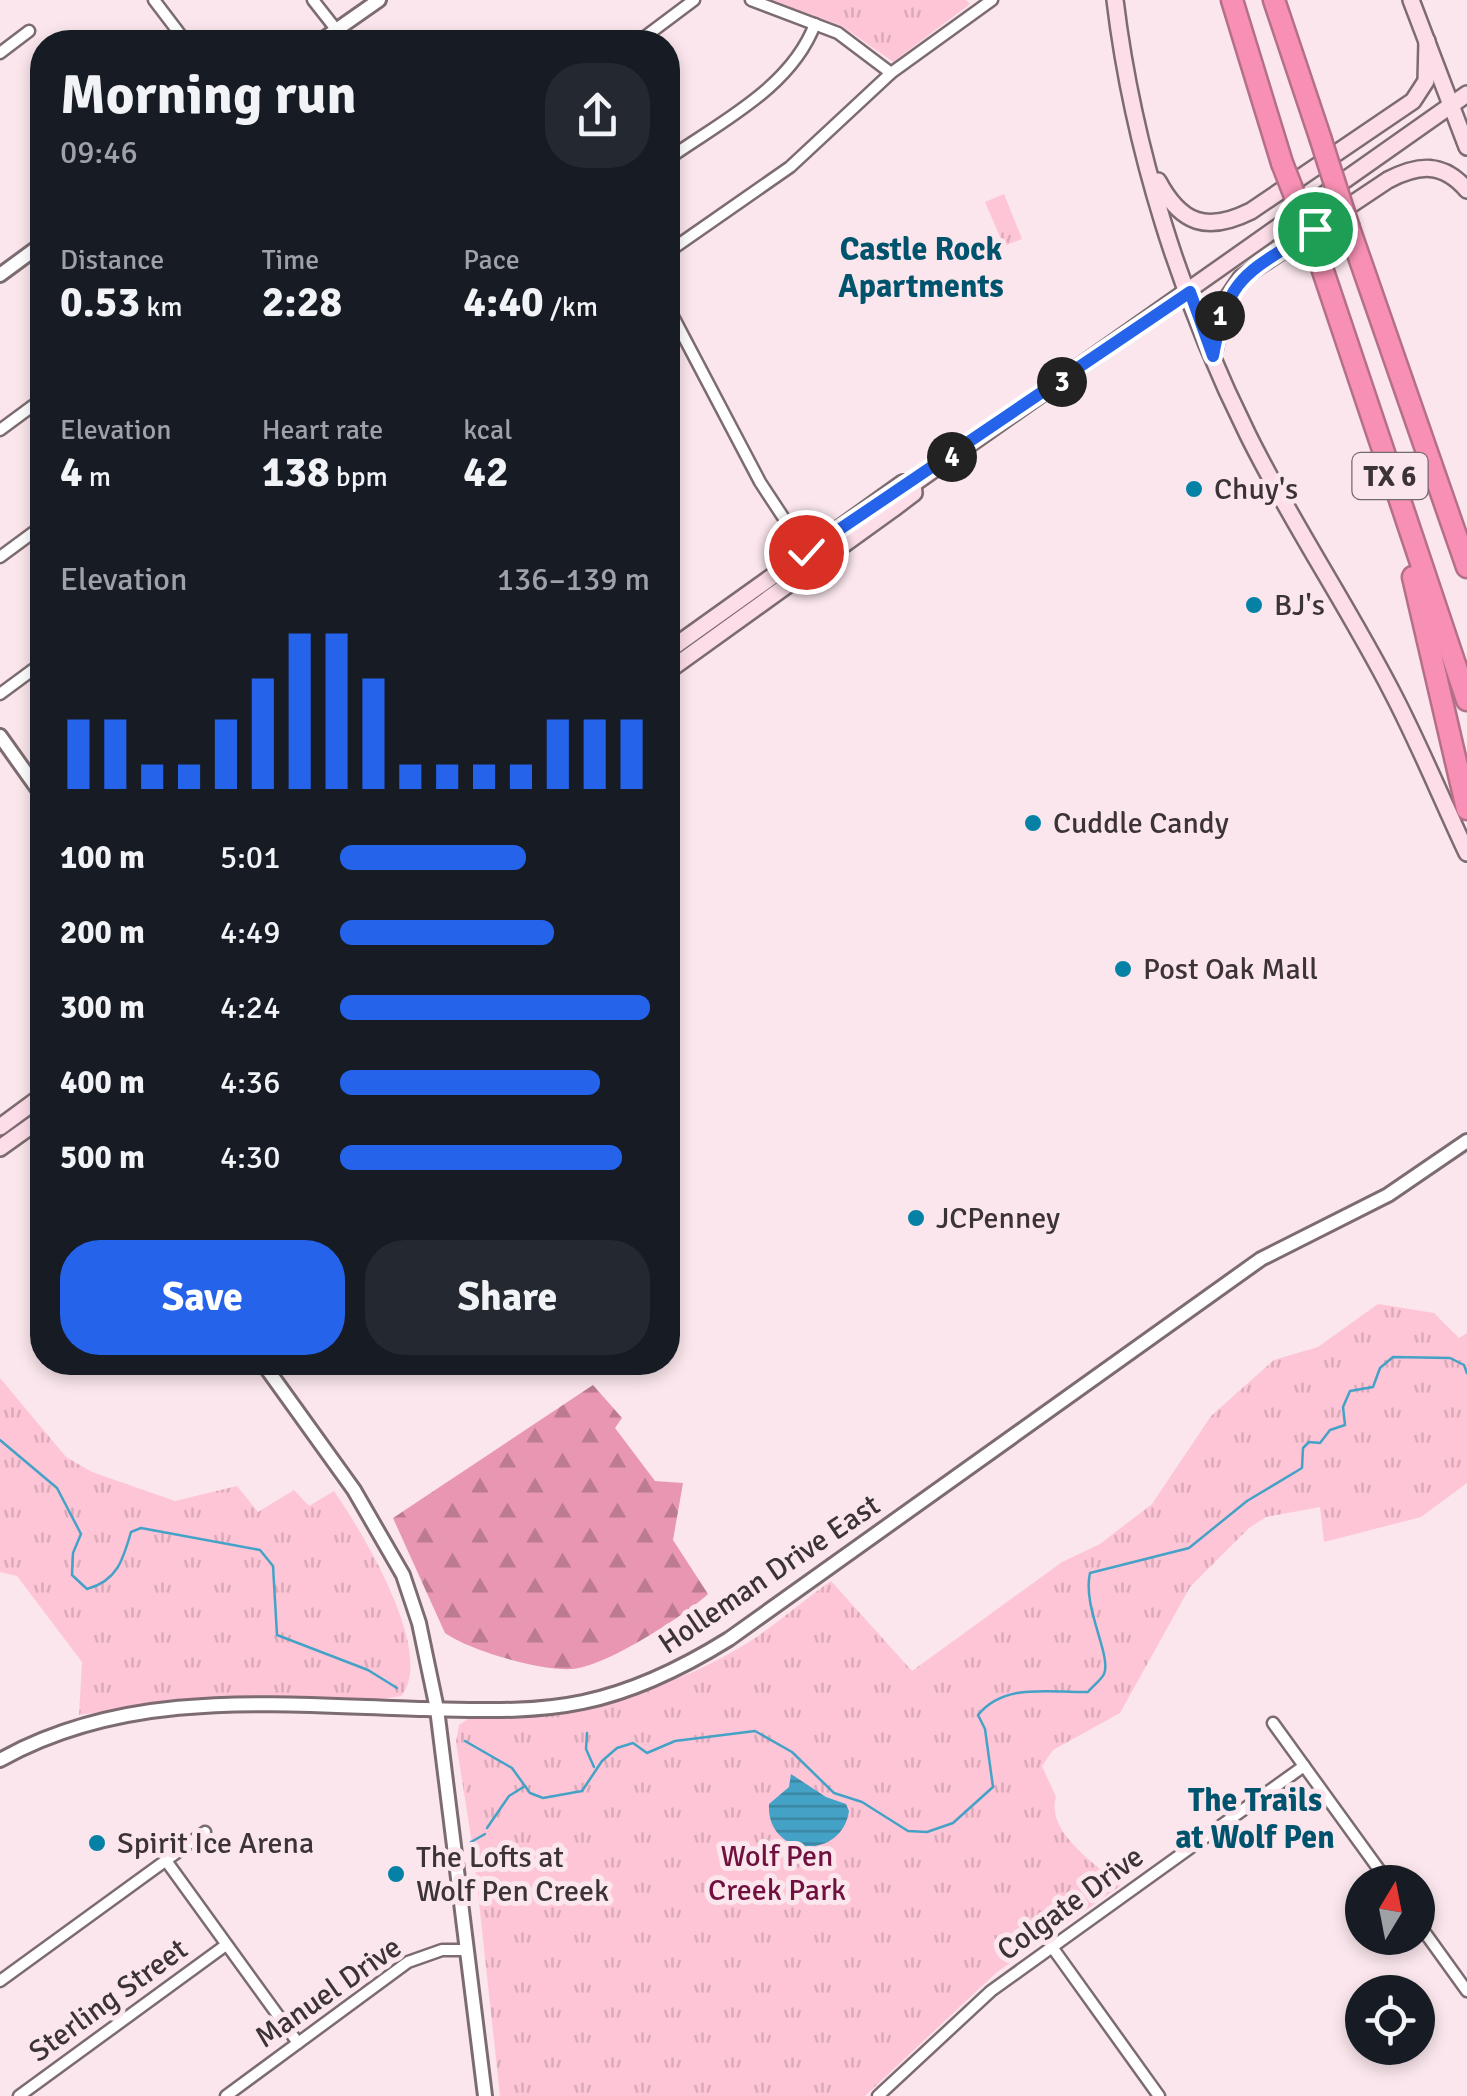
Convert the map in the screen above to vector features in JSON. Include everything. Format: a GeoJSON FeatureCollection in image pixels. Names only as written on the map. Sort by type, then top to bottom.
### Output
{"type":"FeatureCollection","features":[{"type":"Feature","properties":{"kind":"highway","name":"TX 6"},"geometry":{"type":"LineString","coordinates":[[1232,0],[1282,163],[1316,250],[1467,700]]}},
{"type":"Feature","properties":{"kind":"highway","name":"TX 6"},"geometry":{"type":"LineString","coordinates":[[1274,0],[1467,567]]}},
{"type":"Feature","properties":{"kind":"highway"},"geometry":{"type":"LineString","coordinates":[[1392,482],[1467,809]]}},
{"type":"Feature","properties":{"kind":"main road"},"geometry":{"type":"LineString","coordinates":[[1115,0],[1146,160],[1213,356],[1247,433],[1301,536],[1393,694],[1467,853]]}},
{"type":"Feature","properties":{"kind":"main road"},"geometry":{"type":"LineString","coordinates":[[1410,0],[1467,147]]}},
{"type":"Feature","properties":{"kind":"main road"},"geometry":{"type":"LineString","coordinates":[[1146,160],[1181,214],[1200,223],[1226,224],[1412,101],[1426,81],[1426,41]]}},
{"type":"Feature","properties":{"kind":"main road"},"geometry":{"type":"LineString","coordinates":[[680,641],[903,483],[913,484],[1190,292],[1467,94]]}},
{"type":"Feature","properties":{"kind":"main road"},"geometry":{"type":"LineString","coordinates":[[1213,356],[1224,303],[1242,278],[1372,190],[1413,167],[1438,168],[1467,190]]}},
{"type":"Feature","properties":{"kind":"main road"},"geometry":{"type":"LineString","coordinates":[[680,662],[914,493],[913,484]]}},
{"type":"Feature","properties":{"kind":"main road"},"geometry":{"type":"LineString","coordinates":[[783,588],[784,578],[809,559],[806,552]]}},
{"type":"Feature","properties":{"kind":"main road"},"geometry":{"type":"LineString","coordinates":[[0,1127],[30,1114]]}},
{"type":"Feature","properties":{"kind":"main road"},"geometry":{"type":"LineString","coordinates":[[0,1148],[30,1120]]}},
{"type":"Feature","properties":{"kind":"street"},"geometry":{"type":"LineString","coordinates":[[154,0],[177,30]]}},
{"type":"Feature","properties":{"kind":"street"},"geometry":{"type":"LineString","coordinates":[[313,0],[336,30],[379,0]]}},
{"type":"Feature","properties":{"kind":"street"},"geometry":{"type":"LineString","coordinates":[[654,30],[694,0]]}},
{"type":"Feature","properties":{"kind":"street"},"geometry":{"type":"LineString","coordinates":[[751,0],[854,42],[890,73]]}},
{"type":"Feature","properties":{"kind":"street"},"geometry":{"type":"LineString","coordinates":[[680,244],[790,167],[890,73],[992,0]]}},
{"type":"Feature","properties":{"kind":"street"},"geometry":{"type":"LineString","coordinates":[[680,151],[762,94],[797,58],[815,24]]}},
{"type":"Feature","properties":{"kind":"street"},"geometry":{"type":"LineString","coordinates":[[0,53],[29,31]]}},
{"type":"Feature","properties":{"kind":"street"},"geometry":{"type":"LineString","coordinates":[[0,275],[30,253]]}},
{"type":"Feature","properties":{"kind":"street"},"geometry":{"type":"LineString","coordinates":[[680,329],[760,482],[806,552]]}},
{"type":"Feature","properties":{"kind":"street"},"geometry":{"type":"LineString","coordinates":[[0,430],[30,408]]}},
{"type":"Feature","properties":{"kind":"street"},"geometry":{"type":"LineString","coordinates":[[0,557],[30,535]]}},
{"type":"Feature","properties":{"kind":"street"},"geometry":{"type":"LineString","coordinates":[[0,694],[30,672]]}},
{"type":"Feature","properties":{"kind":"street"},"geometry":{"type":"LineString","coordinates":[[0,736],[30,778]]}},
{"type":"Feature","properties":{"kind":"street","name":"Holleman Drive East"},"geometry":{"type":"LineString","coordinates":[[0,1760],[73,1725],[172,1706],[511,1710],[585,1702],[645,1683],[705,1654],[1261,1259],[1388,1195],[1467,1142]]}},
{"type":"Feature","properties":{"kind":"street"},"geometry":{"type":"LineString","coordinates":[[271,1375],[354,1490],[403,1575],[430,1662],[485,2096]]}},
{"type":"Feature","properties":{"kind":"street"},"geometry":{"type":"LineString","coordinates":[[1273,1723],[1376,1865]]}},
{"type":"Feature","properties":{"kind":"street","name":"Colgate Drive"},"geometry":{"type":"LineString","coordinates":[[878,2096],[991,1991],[1304,1766]]}},
{"type":"Feature","properties":{"kind":"street"},"geometry":{"type":"LineString","coordinates":[[0,1980],[205,1832]]}},
{"type":"Feature","properties":{"kind":"street"},"geometry":{"type":"LineString","coordinates":[[167,1862],[298,2043]]}},
{"type":"Feature","properties":{"kind":"street","name":"Sterling Street"},"geometry":{"type":"LineString","coordinates":[[19,2096],[226,1945]]}},
{"type":"Feature","properties":{"kind":"street"},"geometry":{"type":"LineString","coordinates":[[1052,1947],[1160,2096]]}},
{"type":"Feature","properties":{"kind":"street"},"geometry":{"type":"LineString","coordinates":[[1435,1947],[1467,1991]]}},
{"type":"Feature","properties":{"kind":"street","name":"Manuel Drive"},"geometry":{"type":"LineString","coordinates":[[226,2096],[408,1962],[442,1950],[467,1950]]}},
{"type":"Feature","properties":{"kind":"green space"},"geometry":{"type":"Polygon","coordinates":[[[771,0],[966,0],[970,4],[893,62],[842,26],[771,0]]]}},
{"type":"Feature","properties":{"kind":"green space"},"geometry":{"type":"Polygon","coordinates":[[[1004,194],[1022,239],[1004,246],[985,202],[1004,194]]]}},
{"type":"Feature","properties":{"kind":"green space","name":"Wolf Pen Creek Park"},"geometry":{"type":"Polygon","coordinates":[[[1378,1304],[1434,1313],[1459,1338],[1467,1333],[1467,1483],[1421,1517],[1324,1542],[1320,1507],[1266,1517],[1249,1528],[1190,1587],[1120,1713],[1053,1750],[1042,1766],[1056,1797],[1058,1823],[1065,1835],[1120,1886],[997,1972],[865,2096],[500,2096],[474,1856],[456,1742],[459,1725],[468,1719],[574,1708],[675,1679],[751,1641],[831,1581],[912,1671],[1062,1562],[1100,1544],[1152,1504],[1211,1416],[1274,1360],[1318,1347],[1378,1304]]]}},
{"type":"Feature","properties":{"kind":"green space"},"geometry":{"type":"Polygon","coordinates":[[[0,1378],[66,1457],[92,1472],[175,1501],[237,1486],[258,1512],[294,1490],[309,1506],[334,1491],[377,1562],[403,1623],[410,1652],[410,1677],[401,1696],[372,1701],[182,1701],[79,1715],[82,1662],[17,1576],[0,1572],[0,1378]]]}},
{"type":"Feature","properties":{"kind":"green space"},"geometry":{"type":"Polygon","coordinates":[[[593,1385],[622,1418],[615,1428],[655,1481],[683,1483],[673,1540],[708,1594],[623,1650],[572,1669],[525,1663],[456,1640],[445,1633],[393,1518],[593,1385]]]}},
{"type":"Feature","properties":{"kind":"water"},"geometry":{"type":"Polygon","coordinates":[[[791,1774],[826,1797],[846,1804],[849,1811],[833,1839],[805,1847],[779,1835],[771,1822],[769,1804],[789,1787],[791,1774]]]}},
{"type":"Feature","properties":{"kind":"waterway"},"geometry":{"type":"LineString","coordinates":[[465,1741],[512,1768],[530,1793],[543,1798],[582,1791],[602,1761],[617,1748],[633,1743],[647,1753],[675,1741],[755,1731],[792,1752],[834,1793],[862,1802],[908,1831],[927,1832],[953,1823],[993,1787],[985,1729],[978,1715],[1015,1693],[1088,1692],[1104,1674],[1104,1655],[1090,1601],[1090,1573],[1189,1548],[1247,1501],[1302,1468],[1303,1448],[1309,1442],[1320,1443],[1330,1430],[1345,1425],[1343,1407],[1350,1391],[1373,1387],[1380,1368],[1393,1357],[1450,1358],[1464,1365],[1467,1373]]}},
{"type":"Feature","properties":{"kind":"waterway"},"geometry":{"type":"LineString","coordinates":[[0,1440],[57,1488],[81,1534],[73,1553],[72,1575],[87,1589],[112,1575],[131,1532],[141,1528],[260,1550],[273,1566],[277,1635],[368,1670],[397,1688]]}},
{"type":"Feature","properties":{"kind":"waterway"},"geometry":{"type":"LineString","coordinates":[[587,1733],[586,1749],[594,1767]]}},
{"type":"Feature","properties":{"kind":"waterway"},"geometry":{"type":"LineString","coordinates":[[487,1828],[509,1796],[525,1786]]}},
{"type":"Feature","properties":{"kind":"waterway"},"geometry":{"type":"LineString","coordinates":[[471,1842],[485,1834]]}},
{"type":"Feature","properties":{"kind":"place","name":"Chuy's"},"geometry":{"type":"Point","coordinates":[1194,489]}},
{"type":"Feature","properties":{"kind":"place","name":"BJ's"},"geometry":{"type":"Point","coordinates":[1254,605]}},
{"type":"Feature","properties":{"kind":"place","name":"Cuddle Candy"},"geometry":{"type":"Point","coordinates":[1033,823]}},
{"type":"Feature","properties":{"kind":"place","name":"Post Oak Mall"},"geometry":{"type":"Point","coordinates":[1123,969]}},
{"type":"Feature","properties":{"kind":"place","name":"JCPenney"},"geometry":{"type":"Point","coordinates":[916,1218]}},
{"type":"Feature","properties":{"kind":"place","name":"Spirit Ice Arena"},"geometry":{"type":"Point","coordinates":[97,1843]}},
{"type":"Feature","properties":{"kind":"place","name":"The Lofts at Wolf Pen Creek"},"geometry":{"type":"Point","coordinates":[396,1874]}},
{"type":"Feature","properties":{"kind":"district","name":"Castle Rock Apartments"},"geometry":{"type":"Point","coordinates":[921,268]}},
{"type":"Feature","properties":{"kind":"district","name":"The Trails at Wolf Pen"},"geometry":{"type":"Point","coordinates":[1255,1818]}},
{"type":"Feature","properties":{"kind":"route"},"geometry":{"type":"LineString","coordinates":[[806,552],[903,483],[913,484],[1190,292],[1213,356],[1224,303],[1242,278],[1315,229]]}}]}
